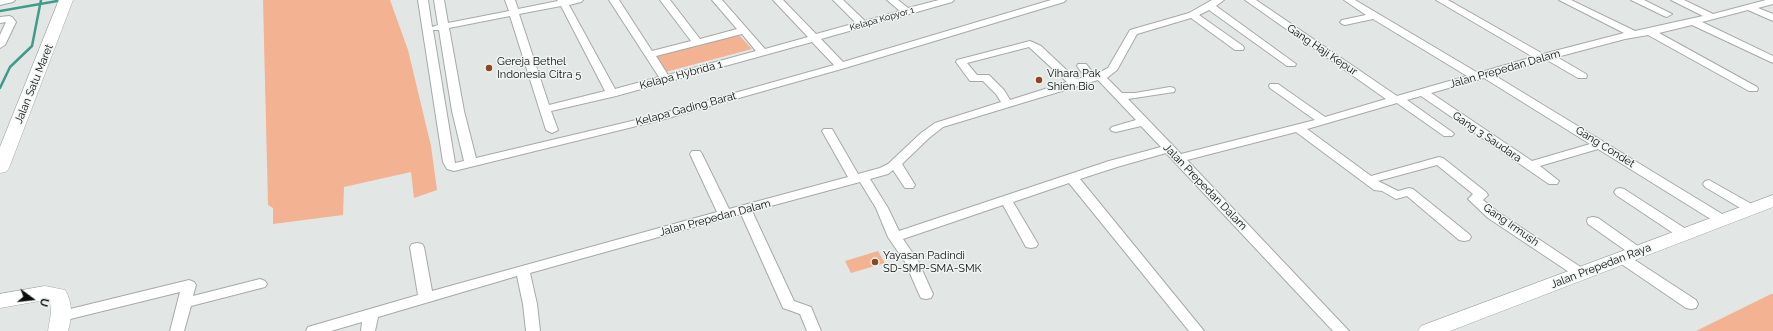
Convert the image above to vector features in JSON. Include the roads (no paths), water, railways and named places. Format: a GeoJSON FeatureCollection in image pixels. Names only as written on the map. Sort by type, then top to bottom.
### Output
{"type":"FeatureCollection","features":[{"type":"Feature","properties":{"kind":"street"},"geometry":{"type":"LineString","coordinates":[[0,2],[10,0]]}},
{"type":"Feature","properties":{"kind":"street"},"geometry":{"type":"LineString","coordinates":[[423,0],[426,30],[514,13],[563,1],[578,0]]}},
{"type":"Feature","properties":{"kind":"street"},"geometry":{"type":"LineString","coordinates":[[439,0],[458,111],[471,164]]}},
{"type":"Feature","properties":{"kind":"street"},"geometry":{"type":"LineString","coordinates":[[510,0],[552,130]]}},
{"type":"Feature","properties":{"kind":"street"},"geometry":{"type":"LineString","coordinates":[[614,0],[665,79]]}},
{"type":"Feature","properties":{"kind":"street"},"geometry":{"type":"LineString","coordinates":[[664,0],[697,42]]}},
{"type":"Feature","properties":{"kind":"street"},"geometry":{"type":"LineString","coordinates":[[717,0],[742,31],[763,53]]}},
{"type":"Feature","properties":{"kind":"street"},"geometry":{"type":"LineString","coordinates":[[778,0],[816,38],[841,66]]}},
{"type":"Feature","properties":{"kind":"street"},"geometry":{"type":"LineString","coordinates":[[838,0],[863,24]]}},
{"type":"Feature","properties":{"kind":"street"},"geometry":{"type":"LineString","coordinates":[[892,0],[907,12]]}},
{"type":"Feature","properties":{"kind":"street","name":"Kelapa Kopyor 1"},"geometry":{"type":"LineString","coordinates":[[816,38],[945,0]]}},
{"type":"Feature","properties":{"kind":"street","name":"Kelapa Gading Barat"},"geometry":{"type":"LineString","coordinates":[[426,30],[449,162],[451,166],[454,167],[657,118],[841,66],[1061,0]]}},
{"type":"Feature","properties":{"kind":"street","name":"Gang Haji Kepur"},"geometry":{"type":"LineString","coordinates":[[1250,0],[1448,134]]}},
{"type":"Feature","properties":{"kind":"street","name":"Gang Condet"},"geometry":{"type":"LineString","coordinates":[[1349,0],[1432,52],[1482,76],[1600,145],[1722,220]]}},
{"type":"Feature","properties":{"kind":"street"},"geometry":{"type":"LineString","coordinates":[[1441,0],[1582,76]]}},
{"type":"Feature","properties":{"kind":"street"},"geometry":{"type":"LineString","coordinates":[[1564,0],[1634,34]]}},
{"type":"Feature","properties":{"kind":"street"},"geometry":{"type":"LineString","coordinates":[[1636,0],[1666,14]]}},
{"type":"Feature","properties":{"kind":"street"},"geometry":{"type":"LineString","coordinates":[[1676,0],[1713,18]]}},
{"type":"Feature","properties":{"kind":"street"},"geometry":{"type":"LineString","coordinates":[[563,1],[612,94]]}},
{"type":"Feature","properties":{"kind":"street","name":"Jalan Prepedan Dalam"},"geometry":{"type":"LineString","coordinates":[[1177,159],[1298,128],[1545,57],[1634,34],[1651,32],[1713,18],[1773,1]]}},
{"type":"Feature","properties":{"kind":"street","name":"Jalan Satu Maret"},"geometry":{"type":"LineString","coordinates":[[0,168],[66,2]]}},
{"type":"Feature","properties":{"kind":"street"},"geometry":{"type":"LineString","coordinates":[[1214,3],[1291,64]]}},
{"type":"Feature","properties":{"kind":"street","name":"Jalan Prepedan Dalam"},"geometry":{"type":"LineString","coordinates":[[313,331],[522,270],[884,171],[896,165],[930,130],[936,126],[1096,77],[1112,70],[1133,32],[1192,15],[1214,3]]}},
{"type":"Feature","properties":{"kind":"street"},"geometry":{"type":"LineString","coordinates":[[1749,7],[1773,18]]}},
{"type":"Feature","properties":{"kind":"street"},"geometry":{"type":"LineString","coordinates":[[1192,15],[1239,48]]}},
{"type":"Feature","properties":{"kind":"street"},"geometry":{"type":"LineString","coordinates":[[1345,22],[1375,16]]}},
{"type":"Feature","properties":{"kind":"street"},"geometry":{"type":"LineString","coordinates":[[0,20],[9,19],[11,22],[0,46]]}},
{"type":"Feature","properties":{"kind":"street"},"geometry":{"type":"LineString","coordinates":[[1694,22],[1773,60]]}},
{"type":"Feature","properties":{"kind":"street"},"geometry":{"type":"LineString","coordinates":[[649,55],[742,31]]}},
{"type":"Feature","properties":{"kind":"street"},"geometry":{"type":"LineString","coordinates":[[1651,32],[1752,89]]}},
{"type":"Feature","properties":{"kind":"street","name":"Kelapa Hybrida 1"},"geometry":{"type":"LineString","coordinates":[[546,110],[612,94],[816,38]]}},
{"type":"Feature","properties":{"kind":"street"},"geometry":{"type":"LineString","coordinates":[[1008,104],[1000,92],[985,77],[974,79],[961,62],[1030,44],[1037,48],[1074,83]]}},
{"type":"Feature","properties":{"kind":"street"},"geometry":{"type":"LineString","coordinates":[[1082,66],[1096,77]]}},
{"type":"Feature","properties":{"kind":"street","name":"Jalan Prepedan Dalam"},"geometry":{"type":"LineString","coordinates":[[1096,77],[1118,96],[1342,331]]}},
{"type":"Feature","properties":{"kind":"street"},"geometry":{"type":"LineString","coordinates":[[1274,86],[1323,120]]}},
{"type":"Feature","properties":{"kind":"street"},"geometry":{"type":"LineString","coordinates":[[1118,96],[1135,96],[1170,90]]}},
{"type":"Feature","properties":{"kind":"street","name":"Gang 3 Saudara"},"geometry":{"type":"LineString","coordinates":[[1422,92],[1553,181]]}},
{"type":"Feature","properties":{"kind":"street"},"geometry":{"type":"LineString","coordinates":[[1116,129],[1143,122]]}},
{"type":"Feature","properties":{"kind":"street"},"geometry":{"type":"LineString","coordinates":[[1298,128],[1378,187],[1385,188],[1396,195],[1409,192],[1464,237]]}},
{"type":"Feature","properties":{"kind":"street"},"geometry":{"type":"LineString","coordinates":[[828,131],[859,178],[882,208],[895,237],[911,261],[926,294]]}},
{"type":"Feature","properties":{"kind":"street"},"geometry":{"type":"LineString","coordinates":[[1530,166],[1561,155],[1600,145]]}},
{"type":"Feature","properties":{"kind":"street"},"geometry":{"type":"LineString","coordinates":[[895,237],[1114,164],[1168,149]]}},
{"type":"Feature","properties":{"kind":"street"},"geometry":{"type":"LineString","coordinates":[[696,154],[724,215]]}},
{"type":"Feature","properties":{"kind":"street","name":"Gang Irmush"},"geometry":{"type":"LineString","coordinates":[[1369,180],[1439,161],[1482,195],[1474,199],[1493,215],[1580,273]]}},
{"type":"Feature","properties":{"kind":"street"},"geometry":{"type":"LineString","coordinates":[[896,165],[909,186]]}},
{"type":"Feature","properties":{"kind":"street"},"geometry":{"type":"LineString","coordinates":[[1072,178],[1197,331]]}},
{"type":"Feature","properties":{"kind":"street"},"geometry":{"type":"LineString","coordinates":[[1709,184],[1751,209]]}},
{"type":"Feature","properties":{"kind":"street"},"geometry":{"type":"LineString","coordinates":[[1620,192],[1684,234]]}},
{"type":"Feature","properties":{"kind":"street"},"geometry":{"type":"LineString","coordinates":[[1006,200],[1031,244]]}},
{"type":"Feature","properties":{"kind":"street","name":"Jalan Prepedan Raya"},"geometry":{"type":"LineString","coordinates":[[1428,331],[1773,201]]}},
{"type":"Feature","properties":{"kind":"street"},"geometry":{"type":"LineString","coordinates":[[745,210],[788,304],[806,311],[814,331]]}},
{"type":"Feature","properties":{"kind":"street"},"geometry":{"type":"LineString","coordinates":[[1592,220],[1629,255],[1691,304]]}},
{"type":"Feature","properties":{"kind":"street"},"geometry":{"type":"LineString","coordinates":[[417,247],[426,299]]}},
{"type":"Feature","properties":{"kind":"street"},"geometry":{"type":"LineString","coordinates":[[522,270],[530,304],[533,331]]}},
{"type":"Feature","properties":{"kind":"street"},"geometry":{"type":"LineString","coordinates":[[184,303],[260,284]]}},
{"type":"Feature","properties":{"kind":"street"},"geometry":{"type":"LineString","coordinates":[[0,302],[45,293],[58,295],[60,300],[60,323],[189,285],[177,331]]}},
{"type":"Feature","properties":{"kind":"street"},"geometry":{"type":"LineString","coordinates":[[368,331],[371,315]]}},
{"type":"Feature","properties":{"kind":"waterway"},"geometry":{"type":"LineString","coordinates":[[40,4],[41,0]]}},
{"type":"Feature","properties":{"kind":"waterway"},"geometry":{"type":"LineString","coordinates":[[40,4],[63,0]]}},
{"type":"Feature","properties":{"kind":"waterway"},"geometry":{"type":"LineString","coordinates":[[0,11],[40,4]]}},
{"type":"Feature","properties":{"kind":"waterway"},"geometry":{"type":"LineString","coordinates":[[0,88],[10,67],[32,46],[40,4]]}},
{"type":"Feature","properties":{"kind":"place","name":"Gereja Bethel Indonesia Citra 5"},"geometry":{"type":"Point","coordinates":[489,68]}},
{"type":"Feature","properties":{"kind":"place","name":"Vihara Pak Shien Bio"},"geometry":{"type":"Point","coordinates":[1039,80]}},
{"type":"Feature","properties":{"kind":"place","name":"Yayasan Padindi SD-SMP-SMA-SMK"},"geometry":{"type":"Point","coordinates":[875,262]}}]}
